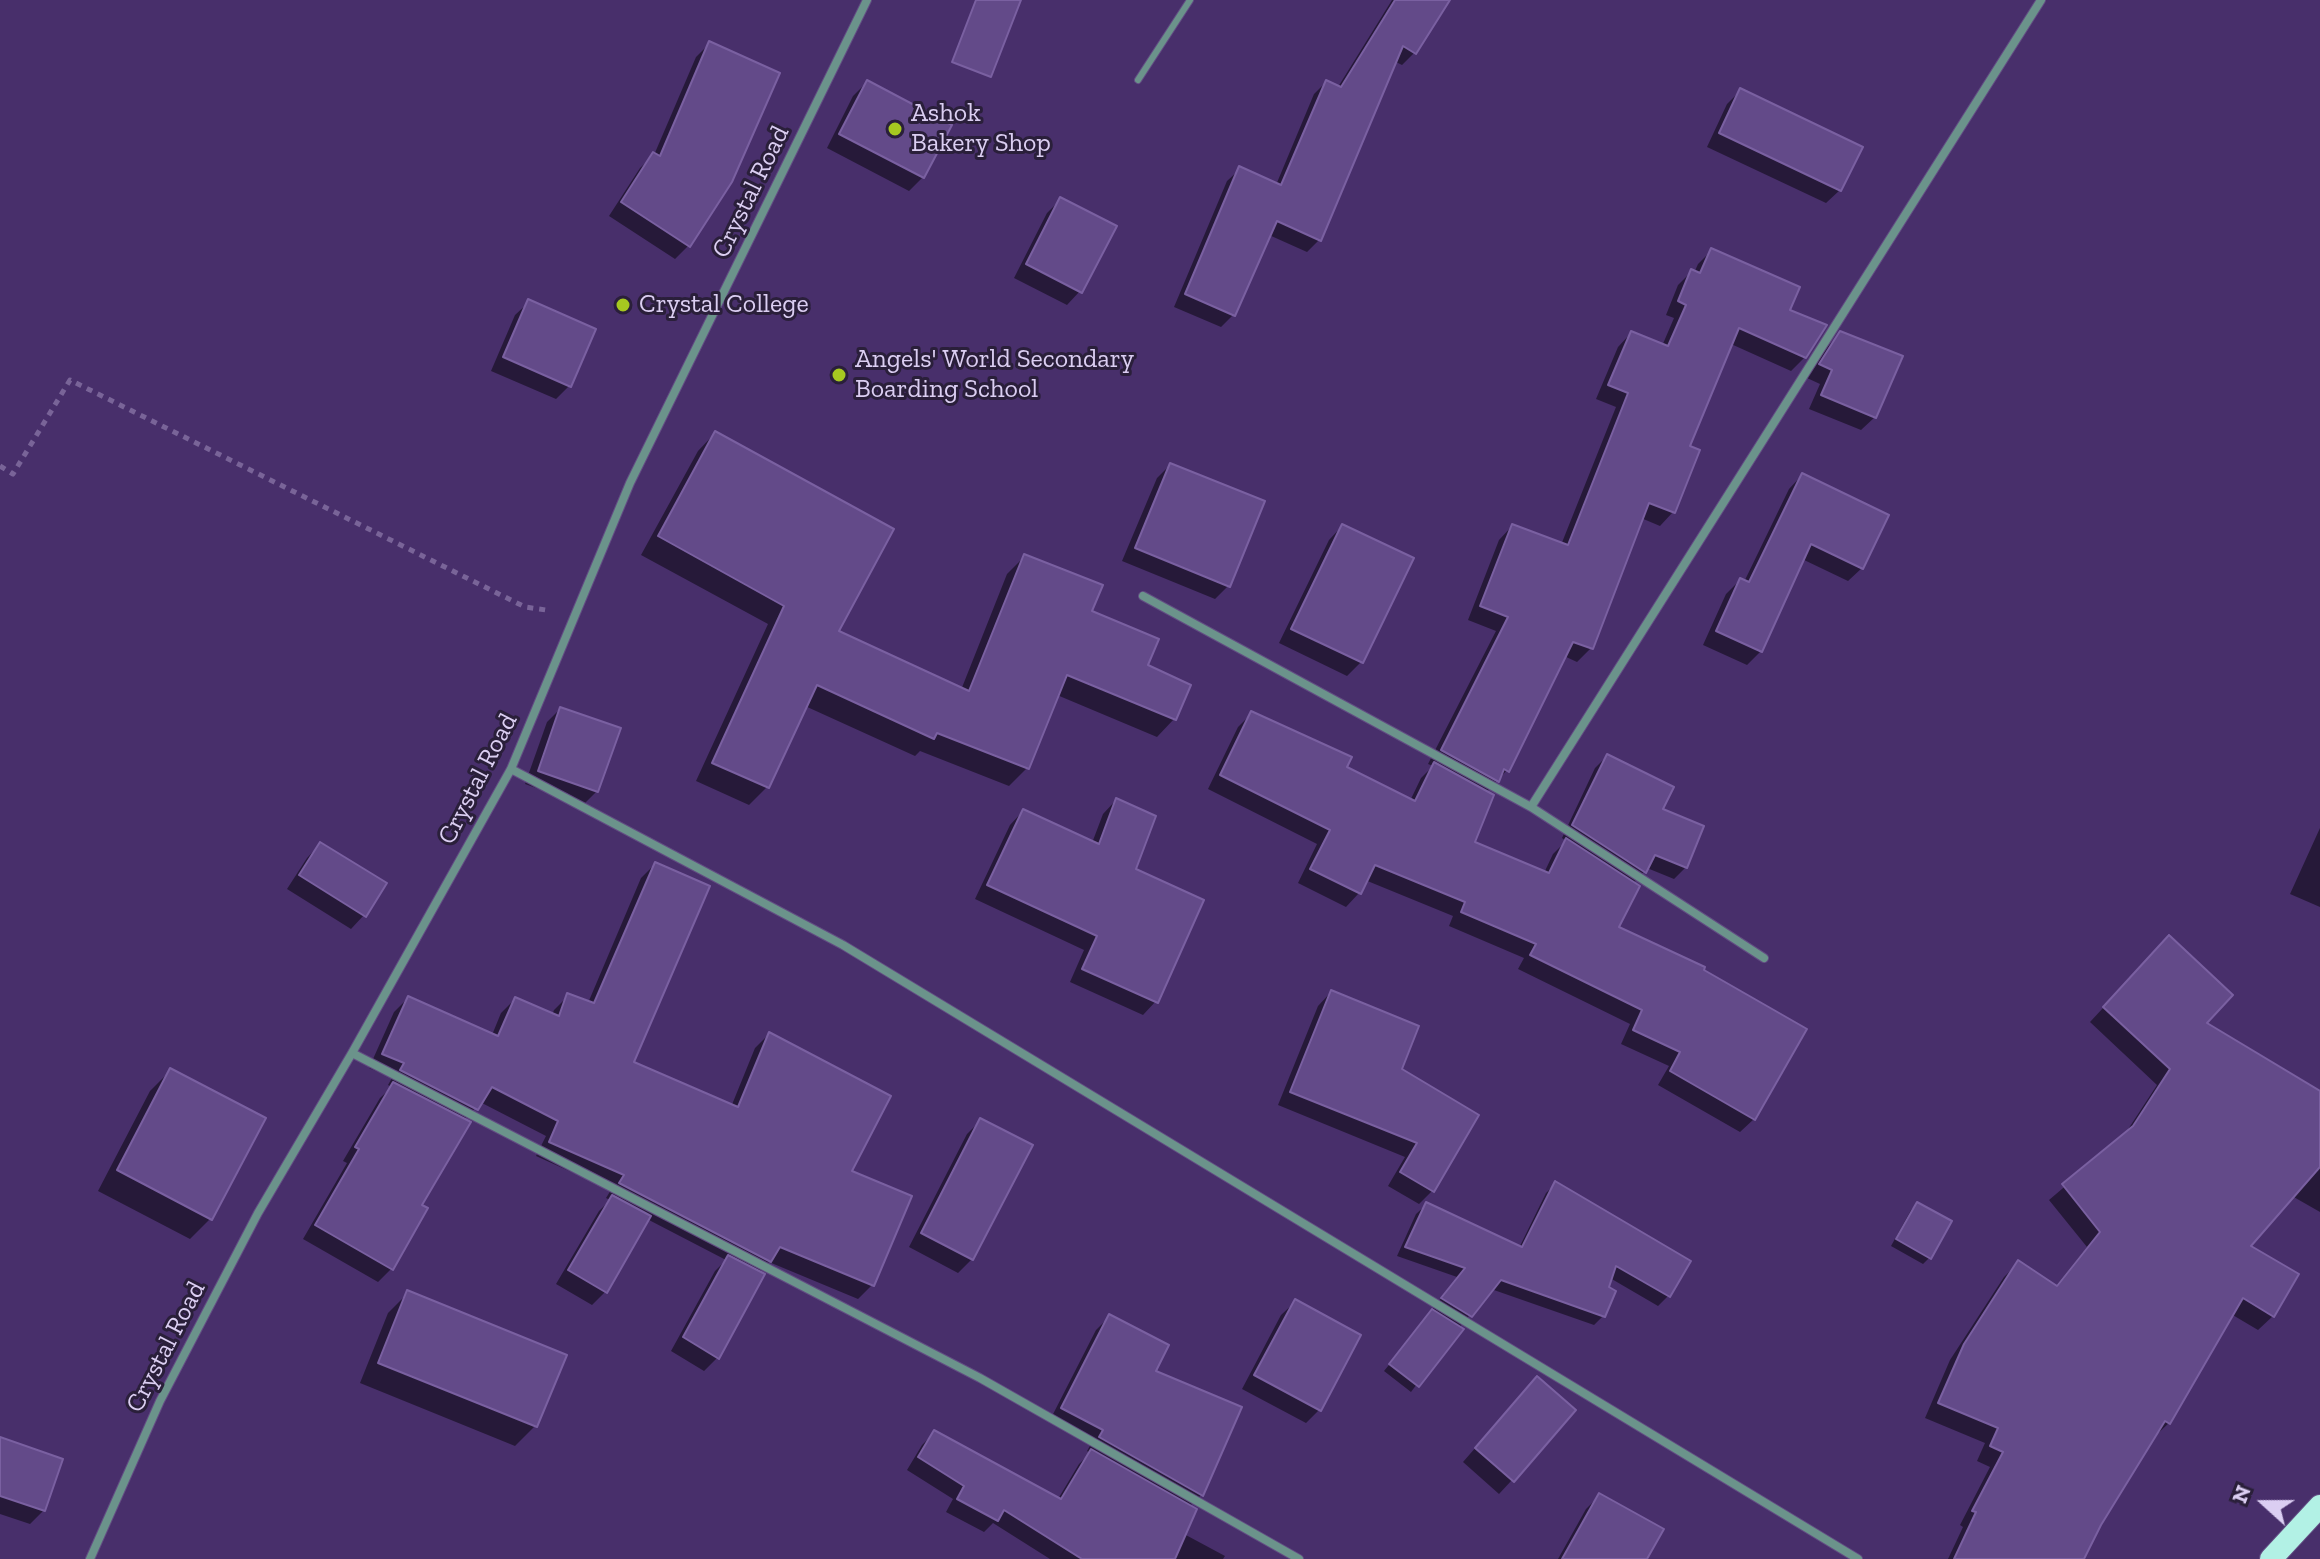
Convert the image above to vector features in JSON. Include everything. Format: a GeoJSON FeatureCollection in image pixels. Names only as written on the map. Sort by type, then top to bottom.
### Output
{"type":"FeatureCollection","features":[{"type":"Feature","properties":{"kind":"highway"},"geometry":{"type":"LineString","coordinates":[[2271,1559],[2320,1506]]}},
{"type":"Feature","properties":{"kind":"street","name":"Crystal Road"},"geometry":{"type":"LineString","coordinates":[[90,1559],[179,1362],[258,1213],[352,1053],[511,769],[630,483],[867,0]]}},
{"type":"Feature","properties":{"kind":"street"},"geometry":{"type":"LineString","coordinates":[[1531,807],[2041,0]]}},
{"type":"Feature","properties":{"kind":"street"},"geometry":{"type":"LineString","coordinates":[[1143,596],[1531,807],[1764,958]]}},
{"type":"Feature","properties":{"kind":"street"},"geometry":{"type":"LineString","coordinates":[[511,769],[843,945],[1858,1559]]}},
{"type":"Feature","properties":{"kind":"street"},"geometry":{"type":"LineString","coordinates":[[352,1053],[980,1378],[1299,1559]]}},
{"type":"Feature","properties":{"kind":"lane"},"geometry":{"type":"LineString","coordinates":[[1138,80],[1190,0]]}},
{"type":"Feature","properties":{"kind":"path"},"geometry":{"type":"LineString","coordinates":[[0,466],[13,474],[70,380],[525,607],[576,614]]}},
{"type":"Feature","properties":{"kind":"building"},"geometry":{"type":"Polygon","coordinates":[[[976,0],[1021,0],[991,77],[952,62],[976,0]]]}},
{"type":"Feature","properties":{"kind":"building"},"geometry":{"type":"Polygon","coordinates":[[[1395,0],[1450,0],[1416,54],[1403,46],[1321,241],[1277,221],[1235,316],[1185,294],[1239,166],[1281,185],[1326,80],[1341,87],[1395,0]]]}},
{"type":"Feature","properties":{"kind":"building"},"geometry":{"type":"Polygon","coordinates":[[[709,41],[780,73],[732,182],[690,247],[621,202],[653,152],[660,156],[709,41]]]}},
{"type":"Feature","properties":{"kind":"building","name":"Ashok Bakery Shop"},"geometry":{"type":"Polygon","coordinates":[[[867,80],[952,125],[924,178],[839,134],[867,80]]]}},
{"type":"Feature","properties":{"kind":"building"},"geometry":{"type":"Polygon","coordinates":[[[1740,88],[1863,147],[1841,191],[1719,133],[1740,88]]]}},
{"type":"Feature","properties":{"kind":"building"},"geometry":{"type":"Polygon","coordinates":[[[1060,197],[1117,226],[1082,293],[1026,264],[1060,197]]]}},
{"type":"Feature","properties":{"kind":"building"},"geometry":{"type":"Polygon","coordinates":[[[1711,248],[1800,287],[1790,310],[1827,325],[1806,358],[1739,328],[1690,446],[1700,450],[1675,513],[1649,503],[1593,649],[1573,642],[1509,772],[1504,769],[1499,782],[1441,750],[1508,617],[1480,606],[1512,524],[1568,545],[1628,393],[1608,385],[1631,331],[1668,346],[1686,305],[1678,301],[1691,269],[1700,273],[1711,248]]]}},
{"type":"Feature","properties":{"kind":"building"},"geometry":{"type":"Polygon","coordinates":[[[528,299],[596,329],[571,387],[503,357],[528,299]]]}},
{"type":"Feature","properties":{"kind":"building"},"geometry":{"type":"Polygon","coordinates":[[[1840,331],[1903,356],[1876,418],[1821,395],[1832,370],[1819,364],[1840,331]]]}},
{"type":"Feature","properties":{"kind":"building"},"geometry":{"type":"Polygon","coordinates":[[[715,431],[894,529],[839,631],[969,691],[1024,554],[1103,585],[1092,611],[1159,639],[1148,665],[1191,685],[1176,720],[1067,675],[1029,769],[937,733],[934,739],[817,685],[769,788],[712,763],[784,606],[658,536],[715,431]]]}},
{"type":"Feature","properties":{"kind":"building"},"geometry":{"type":"Polygon","coordinates":[[[1170,463],[1265,501],[1230,587],[1135,548],[1170,463]]]}},
{"type":"Feature","properties":{"kind":"building"},"geometry":{"type":"Polygon","coordinates":[[[1802,473],[1889,515],[1863,569],[1811,544],[1762,652],[1716,631],[1740,578],[1749,582],[1802,473]]]}},
{"type":"Feature","properties":{"kind":"building"},"geometry":{"type":"Polygon","coordinates":[[[1342,524],[1414,558],[1363,663],[1291,629],[1342,524]]]}},
{"type":"Feature","properties":{"kind":"building"},"geometry":{"type":"Polygon","coordinates":[[[560,707],[621,728],[598,792],[538,771],[560,707]]]}},
{"type":"Feature","properties":{"kind":"building"},"geometry":{"type":"Polygon","coordinates":[[[1251,711],[1352,757],[1347,767],[1415,801],[1434,762],[1494,795],[1475,842],[1549,873],[1566,838],[1640,886],[1619,927],[1705,967],[1704,970],[1807,1029],[1755,1120],[1670,1071],[1680,1052],[1633,1030],[1642,1010],[1530,955],[1536,944],[1461,912],[1465,902],[1375,865],[1361,894],[1310,869],[1330,830],[1220,775],[1251,711]]]}},
{"type":"Feature","properties":{"kind":"building"},"geometry":{"type":"Polygon","coordinates":[[[1607,754],[1674,787],[1663,809],[1704,826],[1687,868],[1655,855],[1646,873],[1572,825],[1607,754]]]}},
{"type":"Feature","properties":{"kind":"building"},"geometry":{"type":"Polygon","coordinates":[[[1116,798],[1156,816],[1136,869],[1204,900],[1158,1003],[1082,969],[1097,936],[987,885],[1023,809],[1099,844],[1116,798]]]}},
{"type":"Feature","properties":{"kind":"building"},"geometry":{"type":"Polygon","coordinates":[[[320,842],[387,883],[366,917],[299,875],[320,842]]]}},
{"type":"Feature","properties":{"kind":"building"},"geometry":{"type":"Polygon","coordinates":[[[655,862],[710,886],[634,1062],[738,1107],[769,1032],[891,1096],[852,1171],[912,1196],[874,1286],[780,1247],[771,1262],[619,1183],[624,1175],[549,1142],[558,1121],[492,1087],[478,1110],[400,1070],[404,1063],[382,1054],[408,996],[498,1036],[515,997],[559,1016],[567,993],[594,1003],[655,862]]]}},
{"type":"Feature","properties":{"kind":"building"},"geometry":{"type":"Polygon","coordinates":[[[2169,935],[2233,995],[2207,1023],[2320,1091],[2320,1167],[2251,1246],[2299,1274],[2274,1317],[2243,1298],[2170,1424],[2165,1421],[2101,1525],[2084,1559],[1954,1559],[1976,1512],[1972,1511],[2003,1452],[1990,1446],[1998,1428],[1938,1403],[1964,1344],[2018,1260],[2057,1286],[2100,1232],[2062,1184],[2133,1126],[2170,1069],[2103,1007],[2169,935]]]}},
{"type":"Feature","properties":{"kind":"building"},"geometry":{"type":"Polygon","coordinates":[[[1331,990],[1419,1026],[1402,1069],[1479,1115],[1434,1192],[1400,1172],[1417,1143],[1290,1092],[1331,990]]]}},
{"type":"Feature","properties":{"kind":"building"},"geometry":{"type":"Polygon","coordinates":[[[170,1068],[266,1118],[212,1220],[117,1170],[170,1068]]]}},
{"type":"Feature","properties":{"kind":"building"},"geometry":{"type":"Polygon","coordinates":[[[393,1082],[471,1122],[422,1205],[428,1208],[393,1270],[315,1225],[393,1082]]]}},
{"type":"Feature","properties":{"kind":"building"},"geometry":{"type":"Polygon","coordinates":[[[980,1118],[1033,1145],[973,1260],[921,1233],[980,1118]]]}},
{"type":"Feature","properties":{"kind":"building"},"geometry":{"type":"Polygon","coordinates":[[[1555,1181],[1691,1261],[1670,1297],[1616,1266],[1609,1287],[1616,1291],[1605,1317],[1501,1280],[1472,1317],[1441,1298],[1465,1268],[1405,1247],[1426,1202],[1522,1247],[1555,1181]]]}},
{"type":"Feature","properties":{"kind":"building"},"geometry":{"type":"Polygon","coordinates":[[[612,1195],[651,1216],[607,1293],[568,1270],[612,1195]]]}},
{"type":"Feature","properties":{"kind":"building"},"geometry":{"type":"Polygon","coordinates":[[[1917,1202],[1952,1221],[1931,1259],[1896,1239],[1917,1202]]]}},
{"type":"Feature","properties":{"kind":"building"},"geometry":{"type":"Polygon","coordinates":[[[728,1255],[765,1274],[719,1359],[683,1337],[728,1255]]]}},
{"type":"Feature","properties":{"kind":"building"},"geometry":{"type":"Polygon","coordinates":[[[407,1290],[567,1355],[537,1427],[378,1363],[407,1290]]]}},
{"type":"Feature","properties":{"kind":"building"},"geometry":{"type":"Polygon","coordinates":[[[1295,1299],[1361,1335],[1321,1411],[1254,1375],[1295,1299]]]}},
{"type":"Feature","properties":{"kind":"building"},"geometry":{"type":"Polygon","coordinates":[[[1432,1309],[1464,1329],[1419,1387],[1389,1364],[1432,1309]]]}},
{"type":"Feature","properties":{"kind":"building"},"geometry":{"type":"Polygon","coordinates":[[[1109,1314],[1169,1345],[1156,1371],[1242,1407],[1203,1496],[1099,1437],[1103,1430],[1061,1408],[1109,1314]]]}},
{"type":"Feature","properties":{"kind":"building"},"geometry":{"type":"Polygon","coordinates":[[[1537,1376],[1576,1410],[1514,1482],[1475,1448],[1537,1376]]]}},
{"type":"Feature","properties":{"kind":"building"},"geometry":{"type":"Polygon","coordinates":[[[934,1430],[1061,1499],[1091,1449],[1197,1509],[1175,1559],[1082,1559],[1004,1510],[998,1521],[957,1499],[964,1486],[918,1457],[934,1430]]]}},
{"type":"Feature","properties":{"kind":"building"},"geometry":{"type":"Polygon","coordinates":[[[0,1437],[63,1459],[45,1511],[0,1496],[0,1437]]]}},
{"type":"Feature","properties":{"kind":"building"},"geometry":{"type":"Polygon","coordinates":[[[1599,1493],[1664,1529],[1647,1559],[1562,1559],[1599,1493]]]}},
{"type":"Feature","properties":{"kind":"place","name":"Ashok Bakery Shop"},"geometry":{"type":"Point","coordinates":[895,129]}},
{"type":"Feature","properties":{"kind":"place","name":"Crystal College"},"geometry":{"type":"Point","coordinates":[623,305]}},
{"type":"Feature","properties":{"kind":"place","name":"Angels' World Secondary Boarding School"},"geometry":{"type":"Point","coordinates":[839,375]}}]}
